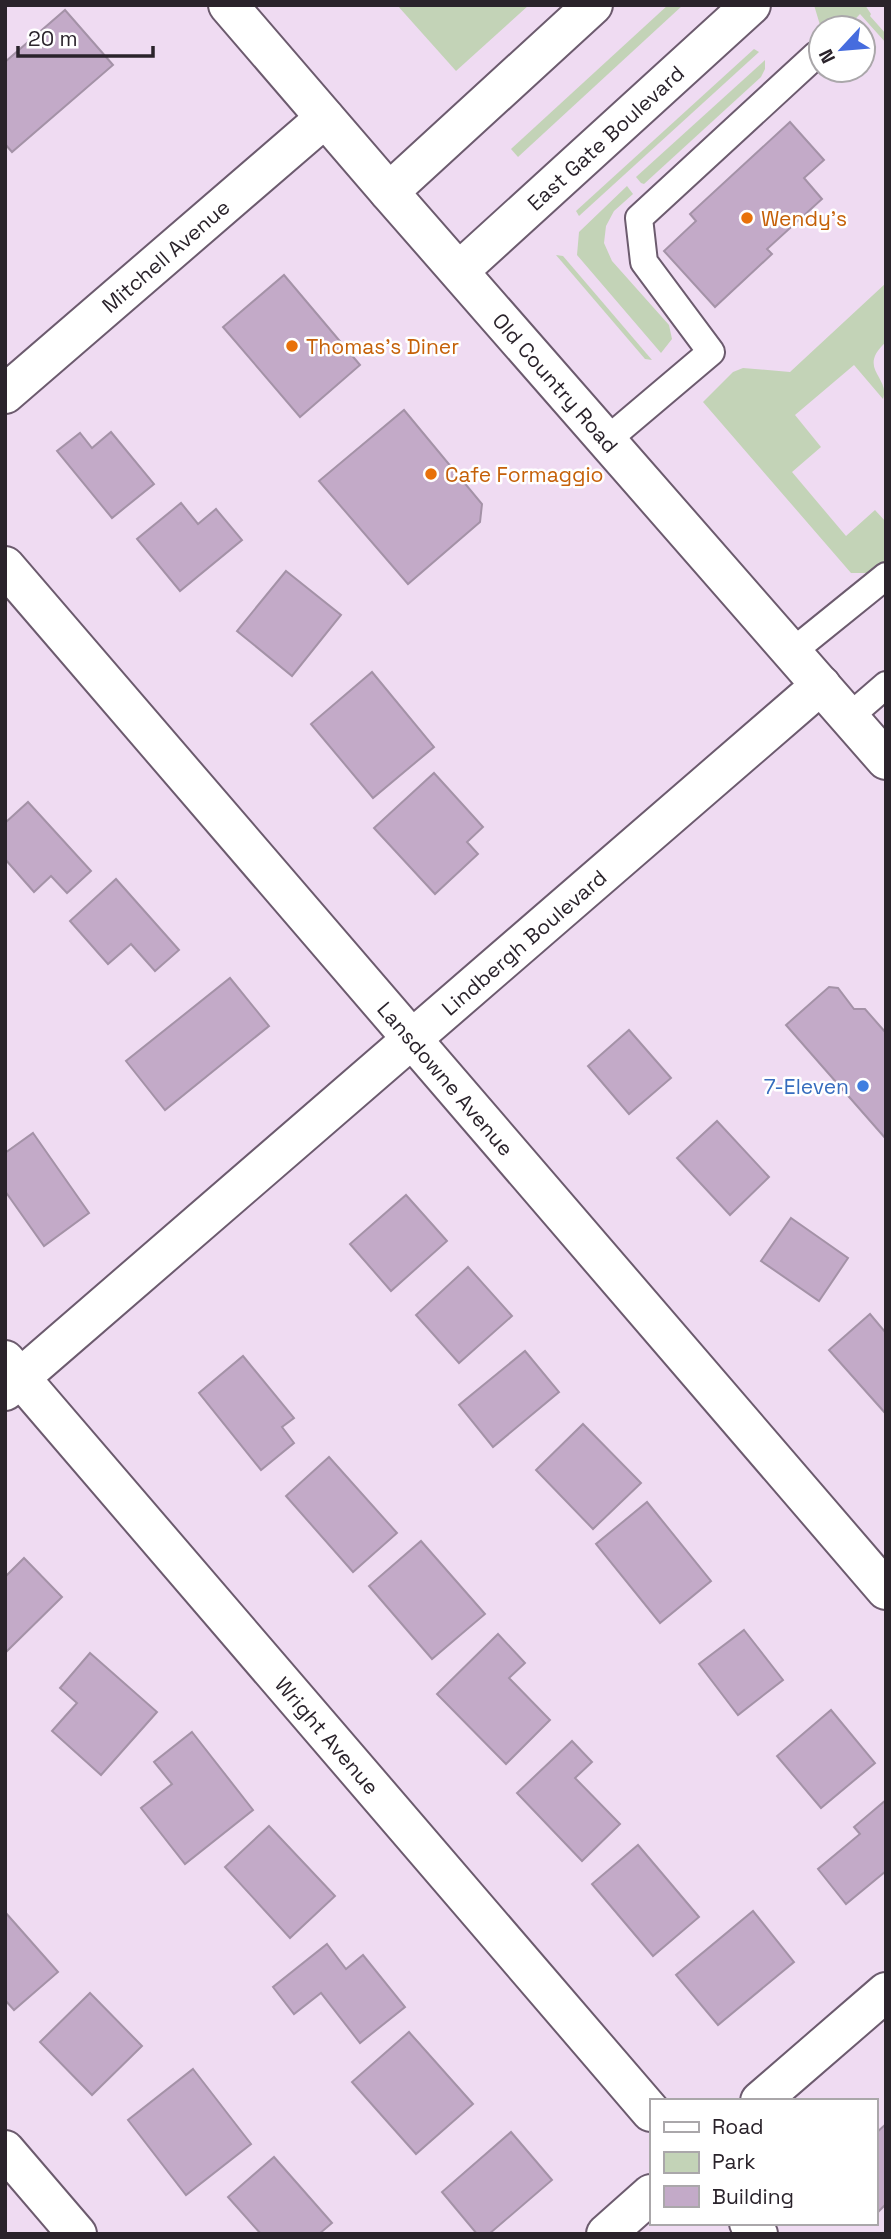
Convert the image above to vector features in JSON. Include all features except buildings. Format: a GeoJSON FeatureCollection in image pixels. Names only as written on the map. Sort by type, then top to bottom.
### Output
{"type":"FeatureCollection","features":[{"type":"Feature","properties":{"kind":"street","name":"Old Country Road"},"geometry":{"type":"LineString","coordinates":[[228,5],[388,192],[886,760]]}},
{"type":"Feature","properties":{"kind":"street"},"geometry":{"type":"LineString","coordinates":[[388,192],[593,5]]}},
{"type":"Feature","properties":{"kind":"street","name":"East Gate Boulevard"},"geometry":{"type":"LineString","coordinates":[[459,271],[751,5]]}},
{"type":"Feature","properties":{"kind":"street","name":"Mitchell Avenue"},"geometry":{"type":"LineString","coordinates":[[5,394],[325,118]]}},
{"type":"Feature","properties":{"kind":"street","name":"Lansdowne Avenue"},"geometry":{"type":"LineString","coordinates":[[5,566],[886,1590]]}},
{"type":"Feature","properties":{"kind":"street","name":"Lindbergh Boulevard"},"geometry":{"type":"LineString","coordinates":[[10,1376],[412,1039],[821,685]]}},
{"type":"Feature","properties":{"kind":"street","name":"Wright Avenue"},"geometry":{"type":"LineString","coordinates":[[10,1376],[650,2111]]}},
{"type":"Feature","properties":{"kind":"street"},"geometry":{"type":"LineString","coordinates":[[762,2099],[886,1992]]}},
{"type":"Feature","properties":{"kind":"street"},"geometry":{"type":"LineString","coordinates":[[5,2150],[77,2234]]}},
{"type":"Feature","properties":{"kind":"street"},"geometry":{"type":"LineString","coordinates":[[606,2234],[650,2195]]}},
{"type":"Feature","properties":{"kind":"lane"},"geometry":{"type":"LineString","coordinates":[[607,440],[711,352],[644,262],[639,218],[807,63]]}},
{"type":"Feature","properties":{"kind":"lane"},"geometry":{"type":"LineString","coordinates":[[792,652],[886,576]]}},
{"type":"Feature","properties":{"kind":"lane"},"geometry":{"type":"LineString","coordinates":[[849,717],[886,685]]}},
{"type":"Feature","properties":{"kind":"green space"},"geometry":{"type":"Polygon","coordinates":[[[397,5],[529,5],[456,71],[397,5]]]}},
{"type":"Feature","properties":{"kind":"green space"},"geometry":{"type":"Polygon","coordinates":[[[668,5],[683,5],[518,157],[511,149],[668,5]]]}},
{"type":"Feature","properties":{"kind":"green space"},"geometry":{"type":"Polygon","coordinates":[[[814,5],[865,5],[871,14],[860,14],[817,14],[814,5]]]}},
{"type":"Feature","properties":{"kind":"green space"},"geometry":{"type":"Polygon","coordinates":[[[877,24],[886,34],[886,43],[877,33],[877,24]]]}},
{"type":"Feature","properties":{"kind":"green space"},"geometry":{"type":"Polygon","coordinates":[[[754,49],[759,52],[579,216],[576,211],[754,49]]]}},
{"type":"Feature","properties":{"kind":"green space"},"geometry":{"type":"Polygon","coordinates":[[[765,60],[761,77],[644,184],[641,183],[636,177],[765,60]]]}},
{"type":"Feature","properties":{"kind":"green space"},"geometry":{"type":"Polygon","coordinates":[[[627,186],[633,194],[614,211],[606,226],[604,243],[612,261],[669,325],[672,339],[661,353],[577,255],[579,232],[627,186]]]}},
{"type":"Feature","properties":{"kind":"green space"},"geometry":{"type":"Polygon","coordinates":[[[556,255],[563,256],[652,360],[645,359],[556,255]]]}},
{"type":"Feature","properties":{"kind":"green space"},"geometry":{"type":"Polygon","coordinates":[[[886,283],[886,342],[874,359],[876,372],[883,385],[883,399],[854,365],[795,415],[821,447],[792,472],[846,536],[875,510],[886,522],[886,566],[868,573],[851,573],[703,402],[733,372],[743,368],[790,372],[886,283]]]}},
{"type":"Feature","properties":{"kind":"place","name":"Wendy's"},"geometry":{"type":"Point","coordinates":[747,218]}},
{"type":"Feature","properties":{"kind":"place","name":"Thomas's Diner"},"geometry":{"type":"Point","coordinates":[292,346]}},
{"type":"Feature","properties":{"kind":"place","name":"Cafe Formaggio"},"geometry":{"type":"Point","coordinates":[431,474]}},
{"type":"Feature","properties":{"kind":"place","name":"7-Eleven"},"geometry":{"type":"Point","coordinates":[863,1086]}}]}
